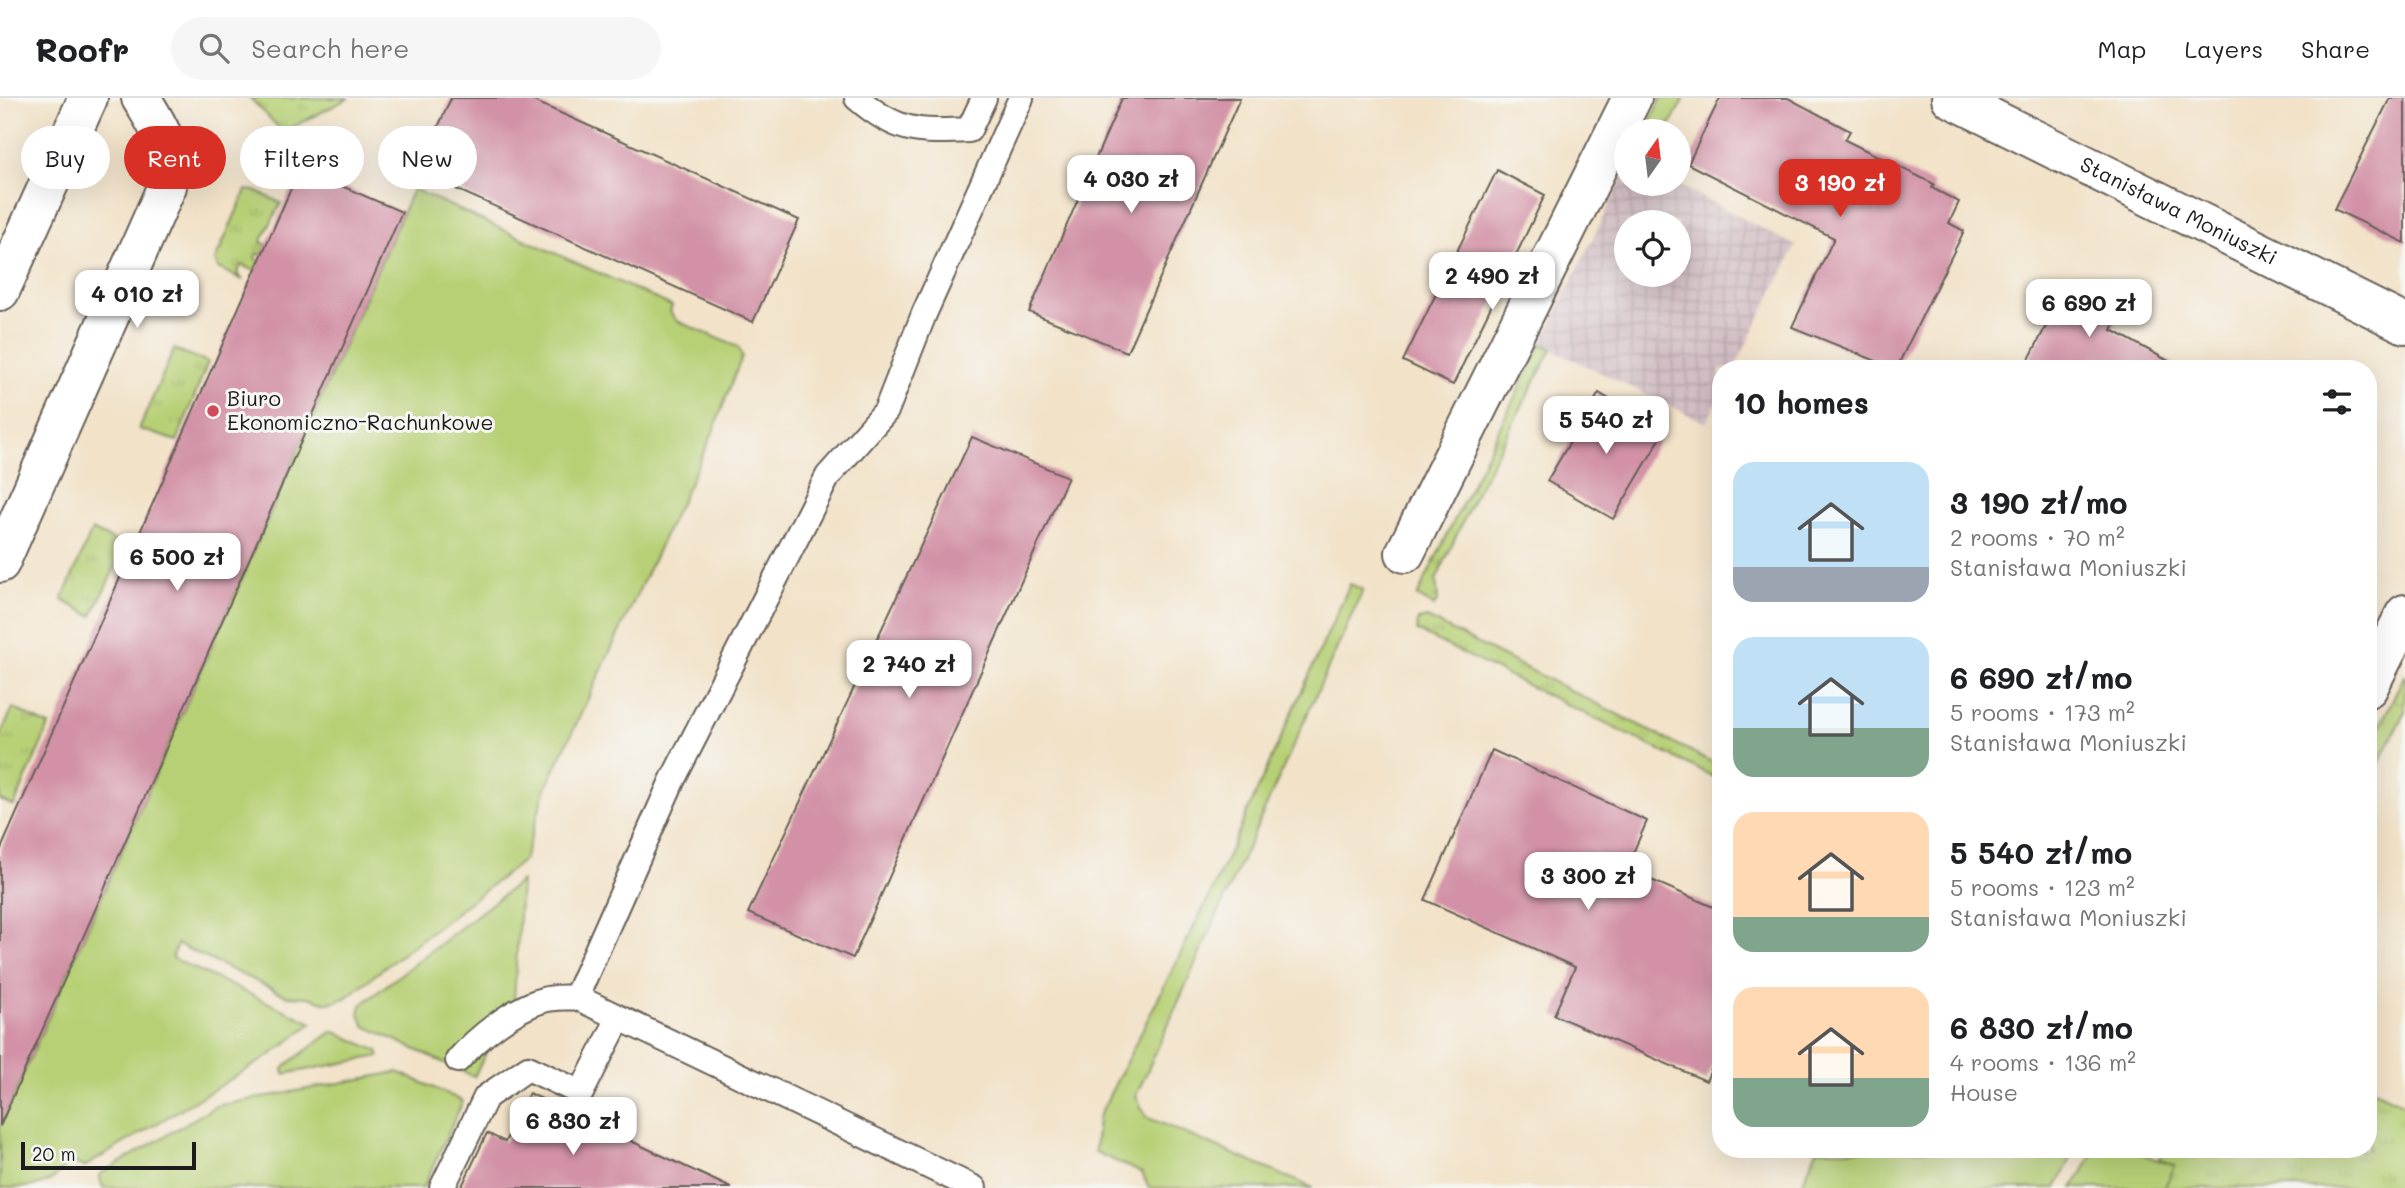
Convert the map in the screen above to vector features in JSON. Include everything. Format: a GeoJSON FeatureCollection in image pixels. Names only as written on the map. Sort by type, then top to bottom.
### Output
{"type":"FeatureCollection","features":[{"type":"Feature","properties":{"kind":"street"},"geometry":{"type":"LineString","coordinates":[[0,290],[88,98]]}},
{"type":"Feature","properties":{"kind":"street"},"geometry":{"type":"LineString","coordinates":[[0,563],[167,186],[171,167],[169,150],[141,98]]}},
{"type":"Feature","properties":{"kind":"street"},"geometry":{"type":"LineString","coordinates":[[1405,553],[1632,98]]}},
{"type":"Feature","properties":{"kind":"street","name":"Stanisława Moniuszki"},"geometry":{"type":"LineString","coordinates":[[1951,98],[2405,324]]}},
{"type":"Feature","properties":{"kind":"street"},"geometry":{"type":"LineString","coordinates":[[2377,670],[2405,614]]}},
{"type":"Feature","properties":{"kind":"lane"},"geometry":{"type":"LineString","coordinates":[[857,98],[876,114],[900,128],[929,132],[969,130],[984,98]]}},
{"type":"Feature","properties":{"kind":"lane"},"geometry":{"type":"LineString","coordinates":[[576,997],[672,781],[828,476],[886,411],[924,314],[1021,98]]}},
{"type":"Feature","properties":{"kind":"lane"},"geometry":{"type":"LineString","coordinates":[[458,1060],[472,1044],[518,1012],[543,1000],[576,997],[974,1188]]}},
{"type":"Feature","properties":{"kind":"lane"},"geometry":{"type":"LineString","coordinates":[[442,1188],[486,1097],[528,1068],[581,1093],[619,1018]]}},
{"type":"Feature","properties":{"kind":"shaded area"},"geometry":{"type":"Polygon","coordinates":[[[1691,192],[1796,246],[1739,360],[1712,360],[1712,411],[1706,423],[1541,344],[1614,195],[1691,196],[1691,192]]]}},
{"type":"Feature","properties":{"kind":"green space"},"geometry":{"type":"Polygon","coordinates":[[[250,98],[349,98],[295,126],[277,126],[250,98]]]}},
{"type":"Feature","properties":{"kind":"green space"},"geometry":{"type":"Polygon","coordinates":[[[1661,98],[1684,98],[1673,119],[1651,119],[1661,98]]]}},
{"type":"Feature","properties":{"kind":"green space"},"geometry":{"type":"Polygon","coordinates":[[[413,189],[672,306],[670,312],[677,321],[738,347],[742,356],[711,437],[545,790],[524,860],[345,998],[328,1003],[308,997],[287,996],[177,944],[172,958],[312,1023],[271,1055],[84,1167],[67,1159],[57,1176],[41,1184],[0,1188],[0,1127],[413,189]]]}},
{"type":"Feature","properties":{"kind":"green space"},"geometry":{"type":"Polygon","coordinates":[[[246,190],[256,191],[281,203],[261,242],[267,245],[262,255],[257,253],[255,258],[259,261],[255,271],[241,265],[237,274],[243,280],[218,268],[215,260],[246,190]]]}},
{"type":"Feature","properties":{"kind":"green space"},"geometry":{"type":"Polygon","coordinates":[[[1541,344],[1552,349],[1474,497],[1436,580],[1438,600],[1434,606],[1417,596],[1541,344]]]}},
{"type":"Feature","properties":{"kind":"green space"},"geometry":{"type":"Polygon","coordinates":[[[174,349],[208,362],[177,441],[139,429],[174,349]]]}},
{"type":"Feature","properties":{"kind":"green space"},"geometry":{"type":"Polygon","coordinates":[[[92,530],[125,546],[92,616],[62,600],[92,530]]]}},
{"type":"Feature","properties":{"kind":"green space"},"geometry":{"type":"Polygon","coordinates":[[[1350,584],[1363,590],[1136,1096],[1146,1117],[1313,1188],[1149,1188],[1142,1173],[1095,1152],[1098,1118],[1212,891],[1350,584]]]}},
{"type":"Feature","properties":{"kind":"green space"},"geometry":{"type":"Polygon","coordinates":[[[1427,618],[1712,762],[1712,776],[1417,631],[1418,620],[1427,618]]]}},
{"type":"Feature","properties":{"kind":"green space"},"geometry":{"type":"Polygon","coordinates":[[[2405,674],[2405,711],[2377,768],[2377,732],[2405,674]]]}},
{"type":"Feature","properties":{"kind":"green space"},"geometry":{"type":"Polygon","coordinates":[[[13,708],[49,726],[14,806],[0,800],[0,736],[13,708]]]}},
{"type":"Feature","properties":{"kind":"green space"},"geometry":{"type":"Polygon","coordinates":[[[521,881],[513,1017],[505,1014],[474,1077],[365,1026],[359,1014],[361,1005],[521,881]]]}},
{"type":"Feature","properties":{"kind":"green space"},"geometry":{"type":"Polygon","coordinates":[[[333,1031],[378,1051],[380,1056],[284,1074],[283,1069],[289,1063],[333,1031]]]}},
{"type":"Feature","properties":{"kind":"green space"},"geometry":{"type":"Polygon","coordinates":[[[398,1072],[463,1101],[423,1188],[103,1188],[99,1175],[216,1106],[398,1072]]]}},
{"type":"Feature","properties":{"kind":"green space"},"geometry":{"type":"Polygon","coordinates":[[[2377,1091],[2405,1105],[2405,1188],[2164,1188],[2175,1166],[2159,1159],[2377,1158],[2377,1091]]]}},
{"type":"Feature","properties":{"kind":"green space"},"geometry":{"type":"Polygon","coordinates":[[[1813,1158],[2071,1158],[2056,1188],[1800,1188],[1813,1158]]]}},
{"type":"Feature","properties":{"kind":"green space"},"geometry":{"type":"Polygon","coordinates":[[[2090,1158],[2153,1158],[2175,1166],[2164,1188],[2073,1188],[2090,1158]]]}},
{"type":"Feature","properties":{"kind":"building"},"geometry":{"type":"Polygon","coordinates":[[[451,98],[527,98],[799,220],[753,322],[456,189],[477,189],[477,126],[439,126],[451,98]]]}},
{"type":"Feature","properties":{"kind":"building"},"geometry":{"type":"Polygon","coordinates":[[[1122,98],[1240,98],[1127,352],[1029,312],[1122,98]]]}},
{"type":"Feature","properties":{"kind":"building"},"geometry":{"type":"Polygon","coordinates":[[[1720,98],[1788,98],[1850,131],[1845,140],[1934,184],[1932,188],[1959,202],[1949,223],[1964,231],[1900,360],[1874,360],[1792,327],[1834,238],[1691,166],[1691,158],[1720,98]]]}},
{"type":"Feature","properties":{"kind":"building"},"geometry":{"type":"Polygon","coordinates":[[[2390,98],[2405,98],[2405,243],[2334,209],[2390,98]]]}},
{"type":"Feature","properties":{"kind":"building"},"geometry":{"type":"Polygon","coordinates":[[[1497,170],[1545,195],[1453,385],[1403,361],[1497,170]]]}},
{"type":"Feature","properties":{"kind":"building"},"geometry":{"type":"Polygon","coordinates":[[[291,189],[349,189],[402,212],[0,1126],[0,851],[291,189]]]}},
{"type":"Feature","properties":{"kind":"building"},"geometry":{"type":"Polygon","coordinates":[[[2067,285],[2121,312],[2112,330],[2167,360],[2029,360],[2067,285]]]}},
{"type":"Feature","properties":{"kind":"building"},"geometry":{"type":"Polygon","coordinates":[[[1599,393],[1664,432],[1613,519],[1547,481],[1599,393]]]}},
{"type":"Feature","properties":{"kind":"building"},"geometry":{"type":"Polygon","coordinates":[[[972,437],[1068,477],[853,958],[748,913],[972,437]]]}},
{"type":"Feature","properties":{"kind":"building"},"geometry":{"type":"Polygon","coordinates":[[[1492,750],[1647,821],[1626,869],[1712,907],[1712,1068],[1706,1081],[1554,1015],[1575,967],[1425,900],[1492,750]]]}},
{"type":"Feature","properties":{"kind":"building"},"geometry":{"type":"Polygon","coordinates":[[[529,1093],[731,1188],[461,1188],[487,1133],[505,1142],[529,1093]]]}},
{"type":"Feature","properties":{"kind":"place","name":"Biuro Ekonomiczno-Rachunkowe"},"geometry":{"type":"Point","coordinates":[213,411]}}]}
